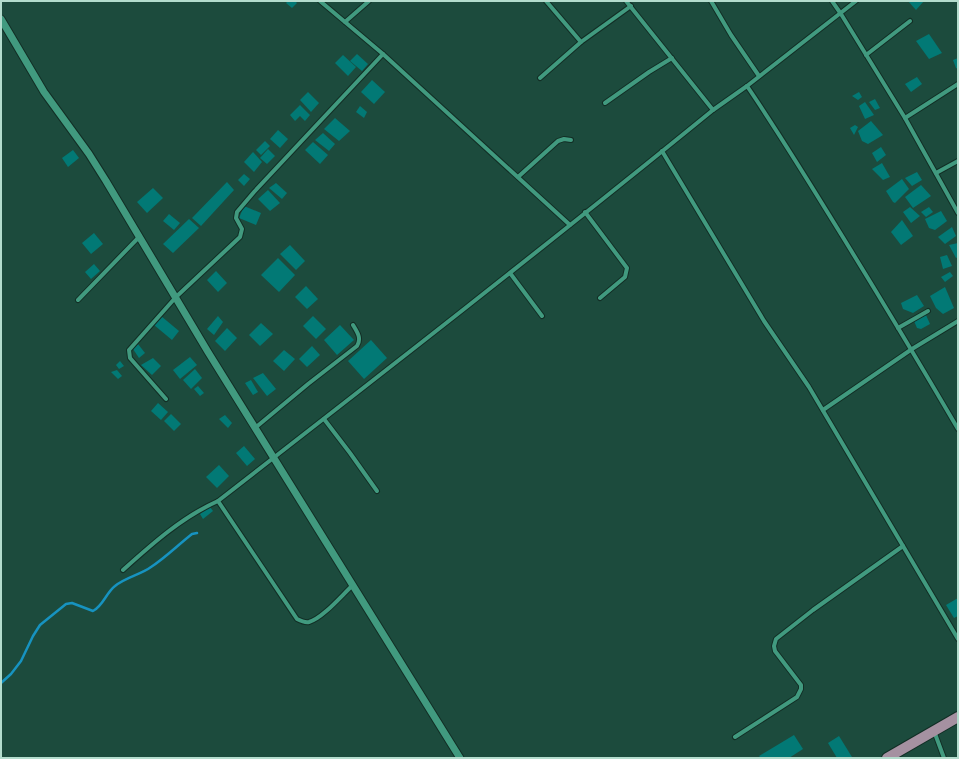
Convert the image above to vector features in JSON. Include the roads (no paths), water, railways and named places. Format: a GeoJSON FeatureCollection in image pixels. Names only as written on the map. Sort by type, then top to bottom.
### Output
{"type":"FeatureCollection","features":[{"type":"Feature","properties":{"kind":"main road"},"geometry":{"type":"LineString","coordinates":[[887,758],[958,717]]}},
{"type":"Feature","properties":{"kind":"street"},"geometry":{"type":"LineString","coordinates":[[320,1],[383,54],[570,225]]}},
{"type":"Feature","properties":{"kind":"street"},"geometry":{"type":"LineString","coordinates":[[345,22],[369,1]]}},
{"type":"Feature","properties":{"kind":"street"},"geometry":{"type":"LineString","coordinates":[[546,1],[581,42]]}},
{"type":"Feature","properties":{"kind":"street"},"geometry":{"type":"LineString","coordinates":[[626,1],[713,110]]}},
{"type":"Feature","properties":{"kind":"street"},"geometry":{"type":"LineString","coordinates":[[711,1],[731,35],[759,76]]}},
{"type":"Feature","properties":{"kind":"street"},"geometry":{"type":"LineString","coordinates":[[832,1],[904,118],[958,213]]}},
{"type":"Feature","properties":{"kind":"street"},"geometry":{"type":"LineString","coordinates":[[123,570],[182,521],[193,513],[218,501],[274,459],[510,273],[713,110],[747,86],[856,1]]}},
{"type":"Feature","properties":{"kind":"street"},"geometry":{"type":"LineString","coordinates":[[540,78],[581,42],[631,6]]}},
{"type":"Feature","properties":{"kind":"street"},"geometry":{"type":"LineString","coordinates":[[1,19],[36,80],[89,154],[140,236],[208,352],[460,758]]}},
{"type":"Feature","properties":{"kind":"street"},"geometry":{"type":"LineString","coordinates":[[866,55],[910,21]]}},
{"type":"Feature","properties":{"kind":"street"},"geometry":{"type":"LineString","coordinates":[[166,399],[130,358],[128,352],[131,347],[176,297],[240,237],[242,229],[236,218],[237,212],[383,54]]}},
{"type":"Feature","properties":{"kind":"street"},"geometry":{"type":"LineString","coordinates":[[605,103],[649,72],[672,58]]}},
{"type":"Feature","properties":{"kind":"street"},"geometry":{"type":"LineString","coordinates":[[904,118],[958,84]]}},
{"type":"Feature","properties":{"kind":"street"},"geometry":{"type":"LineString","coordinates":[[747,86],[912,349],[958,428]]}},
{"type":"Feature","properties":{"kind":"street"},"geometry":{"type":"LineString","coordinates":[[518,178],[558,141],[564,139],[571,140]]}},
{"type":"Feature","properties":{"kind":"street"},"geometry":{"type":"LineString","coordinates":[[662,152],[764,321],[823,410],[958,639]]}},
{"type":"Feature","properties":{"kind":"street"},"geometry":{"type":"LineString","coordinates":[[936,173],[958,161]]}},
{"type":"Feature","properties":{"kind":"street"},"geometry":{"type":"LineString","coordinates":[[586,212],[627,268],[625,276],[600,298]]}},
{"type":"Feature","properties":{"kind":"street"},"geometry":{"type":"LineString","coordinates":[[78,300],[140,236]]}},
{"type":"Feature","properties":{"kind":"street"},"geometry":{"type":"LineString","coordinates":[[510,273],[542,316]]}},
{"type":"Feature","properties":{"kind":"street"},"geometry":{"type":"LineString","coordinates":[[898,328],[928,311]]}},
{"type":"Feature","properties":{"kind":"street"},"geometry":{"type":"LineString","coordinates":[[823,410],[912,349],[958,321]]}},
{"type":"Feature","properties":{"kind":"street"},"geometry":{"type":"LineString","coordinates":[[255,428],[308,384],[355,348],[360,340],[353,325]]}},
{"type":"Feature","properties":{"kind":"street"},"geometry":{"type":"LineString","coordinates":[[324,419],[350,452],[377,491]]}},
{"type":"Feature","properties":{"kind":"street"},"geometry":{"type":"LineString","coordinates":[[218,501],[297,619],[305,622],[315,619],[353,585]]}},
{"type":"Feature","properties":{"kind":"street"},"geometry":{"type":"LineString","coordinates":[[735,737],[800,694],[801,685],[775,651],[774,646],[776,639],[813,610],[903,546]]}},
{"type":"Feature","properties":{"kind":"street"},"geometry":{"type":"LineString","coordinates":[[934,731],[941,746],[944,758]]}},
{"type":"Feature","properties":{"kind":"waterway"},"geometry":{"type":"LineString","coordinates":[[1,683],[11,674],[21,661],[40,625],[66,604],[72,603],[93,611],[99,606],[115,586],[151,567],[192,534],[197,533]]}}]}
